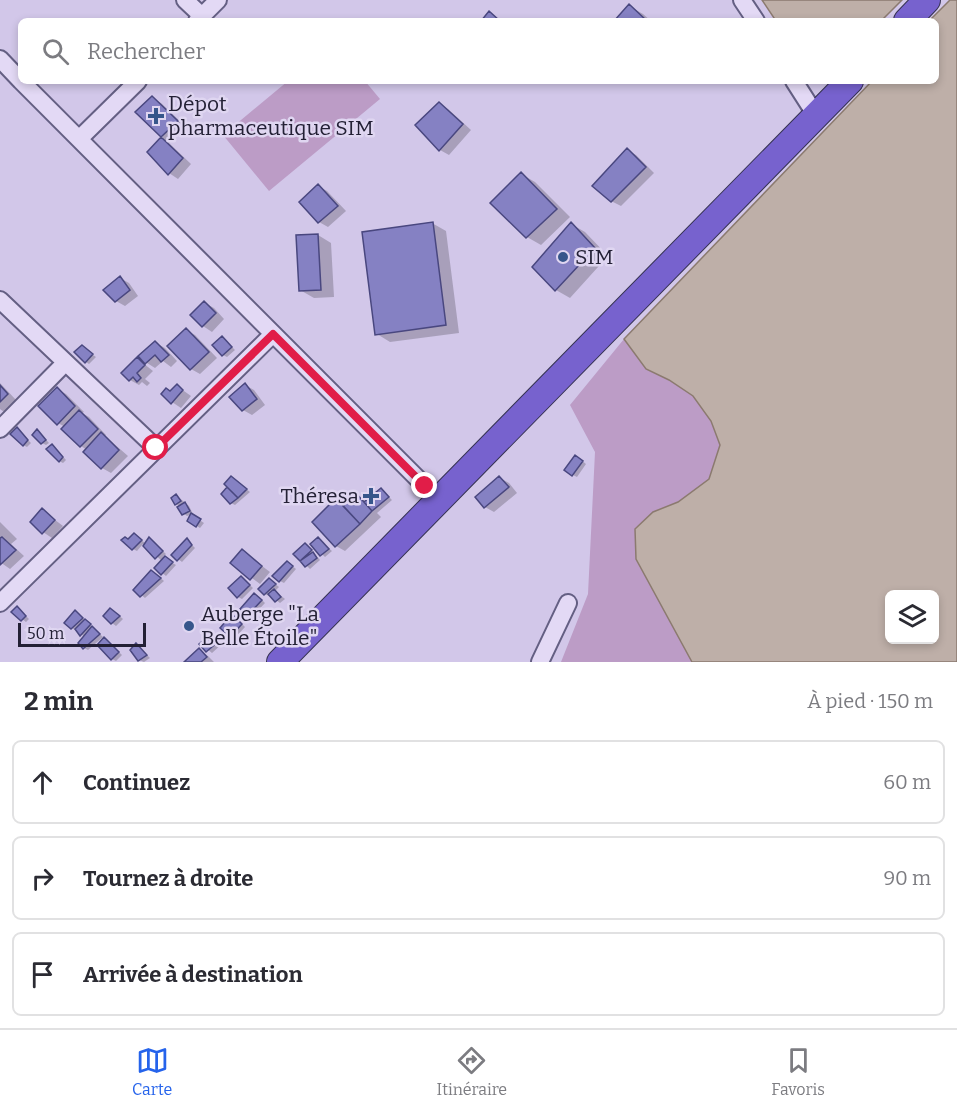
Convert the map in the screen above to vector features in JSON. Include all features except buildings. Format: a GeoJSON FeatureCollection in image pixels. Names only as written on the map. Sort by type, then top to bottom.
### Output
{"type":"FeatureCollection","features":[{"type":"Feature","properties":{"kind":"highway"},"geometry":{"type":"LineString","coordinates":[[910,18],[927,0]]}},
{"type":"Feature","properties":{"kind":"highway"},"geometry":{"type":"LineString","coordinates":[[280,662],[847,84]]}},
{"type":"Feature","properties":{"kind":"street"},"geometry":{"type":"LineString","coordinates":[[185,0],[199,18]]}},
{"type":"Feature","properties":{"kind":"street"},"geometry":{"type":"LineString","coordinates":[[201,18],[218,0]]}},
{"type":"Feature","properties":{"kind":"street"},"geometry":{"type":"LineString","coordinates":[[742,0],[754,18]]}},
{"type":"Feature","properties":{"kind":"street"},"geometry":{"type":"LineString","coordinates":[[0,59],[18,78]]}},
{"type":"Feature","properties":{"kind":"street"},"geometry":{"type":"LineString","coordinates":[[24,84],[439,500]]}},
{"type":"Feature","properties":{"kind":"street"},"geometry":{"type":"LineString","coordinates":[[80,139],[135,84]]}},
{"type":"Feature","properties":{"kind":"street"},"geometry":{"type":"LineString","coordinates":[[796,84],[817,117]]}},
{"type":"Feature","properties":{"kind":"street"},"geometry":{"type":"LineString","coordinates":[[0,300],[156,448]]}},
{"type":"Feature","properties":{"kind":"street"},"geometry":{"type":"LineString","coordinates":[[0,603],[273,334]]}},
{"type":"Feature","properties":{"kind":"street"},"geometry":{"type":"LineString","coordinates":[[0,429],[65,363]]}},
{"type":"Feature","properties":{"kind":"street"},"geometry":{"type":"LineString","coordinates":[[540,662],[568,603]]}},
{"type":"Feature","properties":{"kind":"shaded area"},"geometry":{"type":"Polygon","coordinates":[[[762,0],[902,0],[884,18],[774,18],[762,0]]]}},
{"type":"Feature","properties":{"kind":"shaded area"},"geometry":{"type":"Polygon","coordinates":[[[950,0],[957,0],[957,662],[692,662],[636,559],[635,529],[653,512],[678,502],[709,479],[720,445],[711,421],[693,396],[669,380],[646,369],[624,339],[869,84],[939,84],[939,18],[932,18],[950,0]]]}},
{"type":"Feature","properties":{"kind":"shaded area"},"geometry":{"type":"Polygon","coordinates":[[[284,84],[368,84],[380,99],[269,191],[223,135],[284,84]]]}},
{"type":"Feature","properties":{"kind":"shaded area"},"geometry":{"type":"Polygon","coordinates":[[[624,339],[646,369],[669,380],[693,396],[711,421],[720,445],[709,479],[678,502],[653,512],[636,559],[692,662],[561,662],[588,594],[595,452],[570,405],[624,339]]]}},
{"type":"Feature","properties":{"kind":"place","name":"Dépot pharmaceutique SIM"},"geometry":{"type":"Point","coordinates":[156,116]}},
{"type":"Feature","properties":{"kind":"place","name":"SIM"},"geometry":{"type":"Point","coordinates":[563,257]}},
{"type":"Feature","properties":{"kind":"place","name":"Théresa"},"geometry":{"type":"Point","coordinates":[371,496]}},
{"type":"Feature","properties":{"kind":"place","name":"Auberge \"La Belle Étoile\""},"geometry":{"type":"Point","coordinates":[189,626]}},
{"type":"Feature","properties":{"kind":"route"},"geometry":{"type":"LineString","coordinates":[[156,448],[273,334],[425,486]]}}]}
